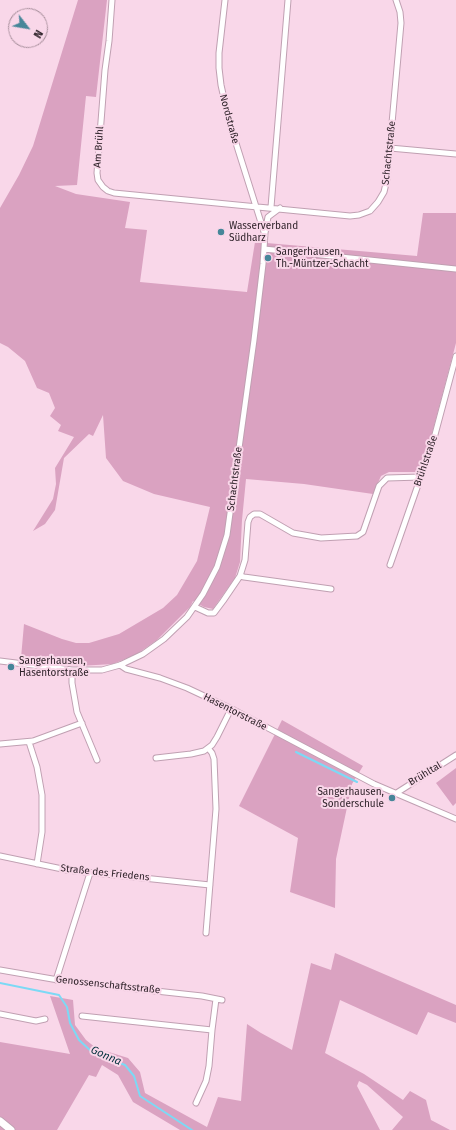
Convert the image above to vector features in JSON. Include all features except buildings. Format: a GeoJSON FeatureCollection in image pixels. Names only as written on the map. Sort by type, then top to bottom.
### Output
{"type":"FeatureCollection","features":[{"type":"Feature","properties":{"kind":"main road"},"geometry":{"type":"LineString","coordinates":[[0,1121],[11,1130]]}},
{"type":"Feature","properties":{"kind":"street","name":"Am Brühl"},"geometry":{"type":"LineString","coordinates":[[112,0],[97,173],[100,184],[108,191],[114,192],[255,206]]}},
{"type":"Feature","properties":{"kind":"street","name":"Nordstraße"},"geometry":{"type":"LineString","coordinates":[[225,0],[219,61],[221,85],[229,121],[255,206],[265,233]]}},
{"type":"Feature","properties":{"kind":"street"},"geometry":{"type":"LineString","coordinates":[[271,207],[288,0]]}},
{"type":"Feature","properties":{"kind":"street","name":"Schachtstraße"},"geometry":{"type":"LineString","coordinates":[[255,206],[350,216],[360,215],[370,211],[378,202],[384,192],[387,180],[390,148],[401,23],[400,12],[396,0]]}},
{"type":"Feature","properties":{"kind":"street"},"geometry":{"type":"LineString","coordinates":[[390,148],[456,154]]}},
{"type":"Feature","properties":{"kind":"street","name":"Schachtstraße"},"geometry":{"type":"LineString","coordinates":[[120,665],[143,654],[180,625],[195,607],[215,571],[227,535],[254,340],[265,233],[268,217],[280,208]]}},
{"type":"Feature","properties":{"kind":"street"},"geometry":{"type":"LineString","coordinates":[[264,249],[456,269]]}},
{"type":"Feature","properties":{"kind":"street","name":"Brühlstraße"},"geometry":{"type":"LineString","coordinates":[[390,565],[433,442],[456,356]]}},
{"type":"Feature","properties":{"kind":"street"},"geometry":{"type":"LineString","coordinates":[[195,607],[208,613],[214,613],[224,601],[240,576],[245,560],[248,522],[250,517],[254,514],[260,514],[293,533],[322,538],[357,536],[363,532],[379,486],[387,478],[421,477]]}},
{"type":"Feature","properties":{"kind":"street"},"geometry":{"type":"LineString","coordinates":[[240,576],[331,589]]}},
{"type":"Feature","properties":{"kind":"street"},"geometry":{"type":"LineString","coordinates":[[0,661],[72,670],[102,670],[120,665]]}},
{"type":"Feature","properties":{"kind":"street","name":"Hasentorstraße"},"geometry":{"type":"LineString","coordinates":[[120,665],[126,669],[184,687],[231,709],[366,780],[395,794],[456,819]]}},
{"type":"Feature","properties":{"kind":"street"},"geometry":{"type":"LineString","coordinates":[[72,670],[72,683],[76,704],[82,723],[98,760]]}},
{"type":"Feature","properties":{"kind":"street"},"geometry":{"type":"LineString","coordinates":[[156,758],[198,753],[208,748],[217,737],[231,709]]}},
{"type":"Feature","properties":{"kind":"street"},"geometry":{"type":"LineString","coordinates":[[0,744],[29,742],[82,723]]}},
{"type":"Feature","properties":{"kind":"street"},"geometry":{"type":"LineString","coordinates":[[29,742],[37,767],[42,795],[42,832],[37,864]]}},
{"type":"Feature","properties":{"kind":"street"},"geometry":{"type":"LineString","coordinates":[[206,933],[216,809],[214,759],[208,748]]}},
{"type":"Feature","properties":{"kind":"street","name":"Brühltal"},"geometry":{"type":"LineString","coordinates":[[395,794],[456,755]]}},
{"type":"Feature","properties":{"kind":"street","name":"Straße des Friedens"},"geometry":{"type":"LineString","coordinates":[[0,856],[90,873],[210,885]]}},
{"type":"Feature","properties":{"kind":"street"},"geometry":{"type":"LineString","coordinates":[[56,980],[90,873]]}},
{"type":"Feature","properties":{"kind":"street","name":"Genossenschaftsstraße"},"geometry":{"type":"LineString","coordinates":[[0,970],[56,980],[202,996],[222,1000]]}},
{"type":"Feature","properties":{"kind":"street"},"geometry":{"type":"LineString","coordinates":[[196,1103],[206,1082],[216,999]]}},
{"type":"Feature","properties":{"kind":"street"},"geometry":{"type":"LineString","coordinates":[[0,1014],[36,1021],[45,1018]]}},
{"type":"Feature","properties":{"kind":"street"},"geometry":{"type":"LineString","coordinates":[[82,1016],[212,1030]]}},
{"type":"Feature","properties":{"kind":"shaded area"},"geometry":{"type":"Polygon","coordinates":[[[78,0],[107,0],[96,97],[86,96],[77,185],[55,186],[76,194],[130,202],[125,228],[147,230],[140,282],[247,292],[255,242],[417,256],[423,213],[456,213],[456,343],[430,441],[419,472],[389,472],[381,476],[373,494],[304,484],[246,479],[240,562],[235,578],[213,609],[204,607],[193,601],[190,607],[157,640],[137,654],[113,664],[79,666],[21,658],[24,624],[62,639],[76,643],[89,643],[119,634],[163,608],[177,595],[197,561],[210,507],[154,494],[123,481],[106,458],[103,415],[93,436],[89,434],[64,458],[55,510],[45,524],[33,531],[53,499],[56,484],[55,468],[74,437],[58,431],[61,425],[50,416],[55,408],[49,393],[37,388],[25,361],[8,347],[0,343],[0,208],[19,175],[33,146],[78,0]]]}},
{"type":"Feature","properties":{"kind":"shaded area"},"geometry":{"type":"Polygon","coordinates":[[[282,720],[363,766],[352,784],[336,859],[335,908],[290,892],[298,838],[239,806],[282,720]]]}},
{"type":"Feature","properties":{"kind":"shaded area"},"geometry":{"type":"Polygon","coordinates":[[[456,768],[456,803],[453,806],[436,783],[456,768]]]}},
{"type":"Feature","properties":{"kind":"shaded area"},"geometry":{"type":"Polygon","coordinates":[[[335,953],[456,1005],[456,1023],[428,1012],[417,1035],[340,1000],[325,1053],[364,1074],[403,1100],[410,1091],[426,1100],[431,1120],[450,1130],[392,1130],[403,1117],[367,1085],[359,1081],[357,1086],[380,1130],[180,1130],[133,1102],[118,1075],[102,1065],[96,1077],[89,1075],[57,1130],[0,1130],[0,1042],[70,1054],[50,996],[73,1000],[75,1025],[86,1040],[96,1048],[128,1058],[140,1072],[145,1093],[207,1127],[218,1097],[241,1101],[247,1024],[292,1050],[311,963],[331,970],[335,953]]]}},
{"type":"Feature","properties":{"kind":"waterway"},"geometry":{"type":"LineString","coordinates":[[296,752],[357,782]]}},
{"type":"Feature","properties":{"kind":"waterway","name":"Gonna"},"geometry":{"type":"LineString","coordinates":[[0,983],[59,995],[67,1007],[70,1023],[79,1040],[92,1052],[125,1065],[134,1076],[140,1096],[192,1130]]}},
{"type":"Feature","properties":{"kind":"place","name":"Wasserverband Südharz"},"geometry":{"type":"Point","coordinates":[221,232]}},
{"type":"Feature","properties":{"kind":"place","name":"Sangerhausen, Th.-Müntzer-Schacht"},"geometry":{"type":"Point","coordinates":[268,258]}},
{"type":"Feature","properties":{"kind":"place","name":"Sangerhausen, Hasentorstraße"},"geometry":{"type":"Point","coordinates":[11,667]}},
{"type":"Feature","properties":{"kind":"place","name":"Sangerhausen, Sonderschule"},"geometry":{"type":"Point","coordinates":[392,798]}}]}
